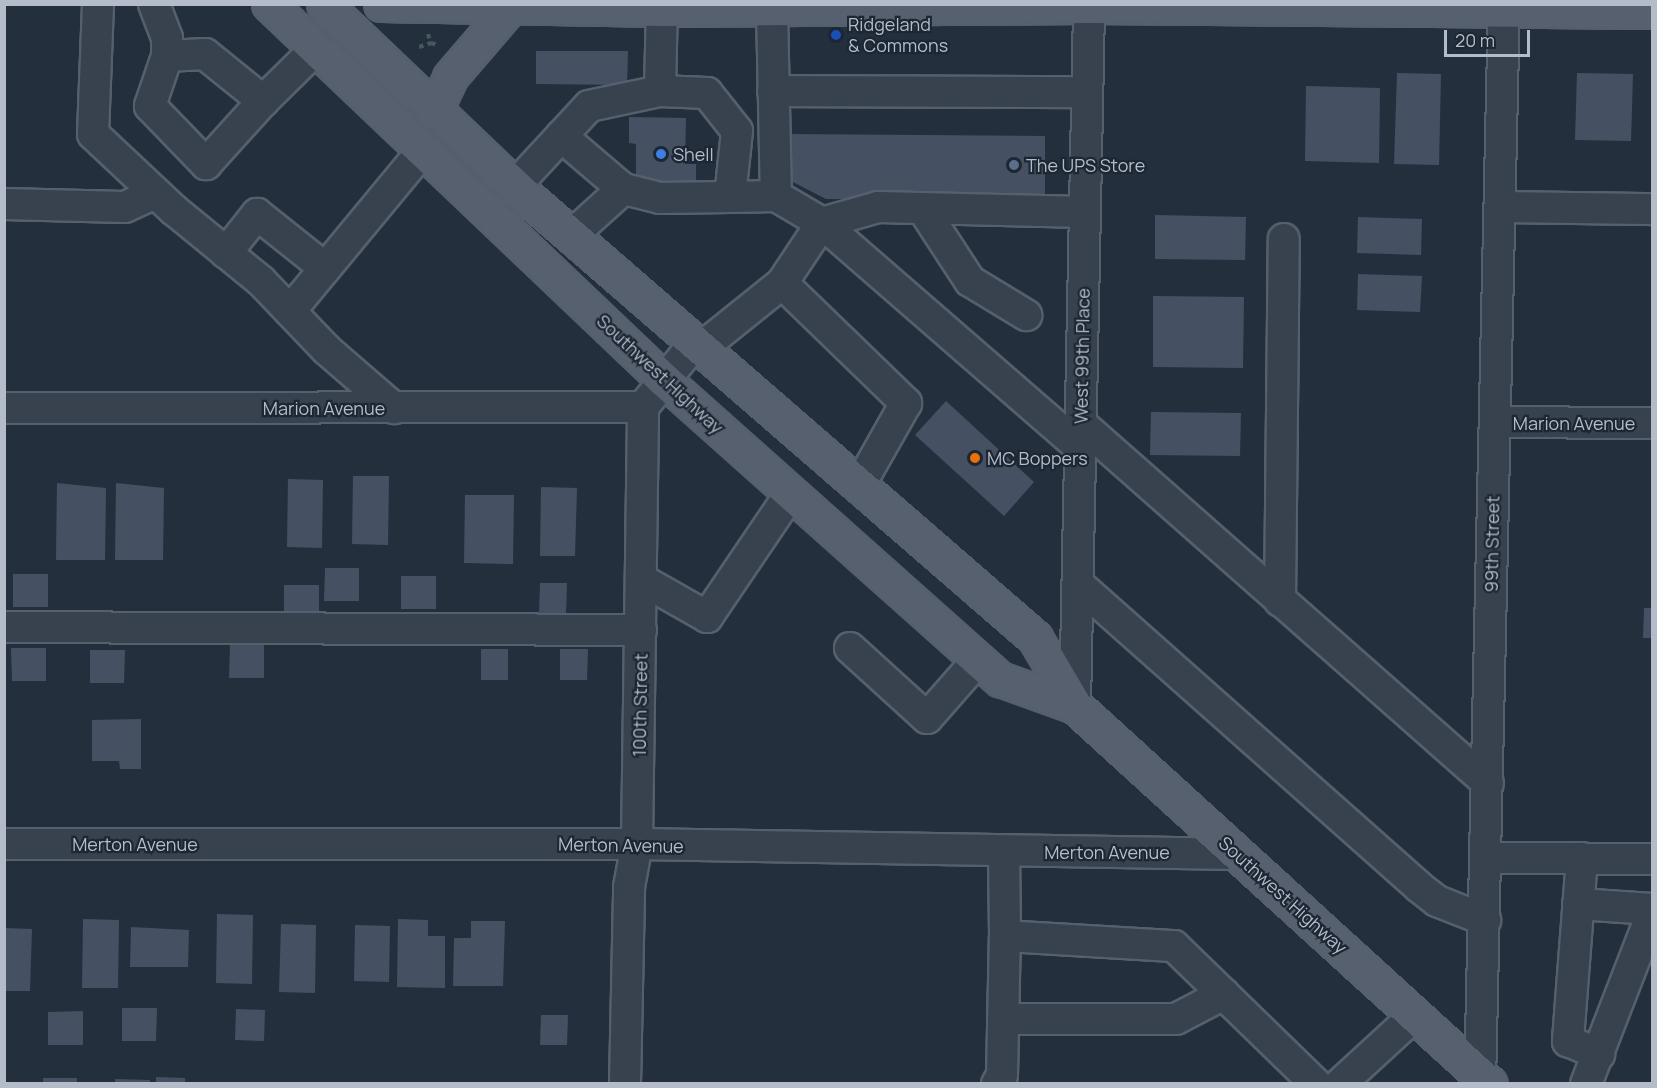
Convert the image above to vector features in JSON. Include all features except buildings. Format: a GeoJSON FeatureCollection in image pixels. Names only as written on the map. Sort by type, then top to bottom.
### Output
{"type":"FeatureCollection","features":[{"type":"Feature","properties":{"kind":"main road","name":"Southwest Highway"},"geometry":{"type":"LineString","coordinates":[[268,4],[317,48],[664,380],[978,660],[1000,679],[1075,706]]}},
{"type":"Feature","properties":{"kind":"main road","name":"Southwest Highway"},"geometry":{"type":"LineString","coordinates":[[324,4],[434,112],[570,236],[1035,638],[1075,706],[1484,1080]]}},
{"type":"Feature","properties":{"kind":"main road"},"geometry":{"type":"LineString","coordinates":[[381,4],[772,9],[920,5],[1504,7],[1653,11]]}},
{"type":"Feature","properties":{"kind":"main road"},"geometry":{"type":"LineString","coordinates":[[434,112],[450,77],[510,7]]}},
{"type":"Feature","properties":{"kind":"street"},"geometry":{"type":"LineString","coordinates":[[98,4],[93,134],[155,193],[290,311],[327,350],[394,408]]}},
{"type":"Feature","properties":{"kind":"street"},"geometry":{"type":"LineString","coordinates":[[154,4],[167,38],[167,57],[150,106],[206,164],[263,101],[317,48]]}},
{"type":"Feature","properties":{"kind":"street","name":"West 99th Place"},"geometry":{"type":"LineString","coordinates":[[1075,706],[1089,6]]}},
{"type":"Feature","properties":{"kind":"street"},"geometry":{"type":"LineString","coordinates":[[660,91],[662,7]]}},
{"type":"Feature","properties":{"kind":"street","name":"99th Street"},"geometry":{"type":"LineString","coordinates":[[1484,1080],[1486,858],[1504,7]]}},
{"type":"Feature","properties":{"kind":"street"},"geometry":{"type":"LineString","coordinates":[[772,9],[776,196]]}},
{"type":"Feature","properties":{"kind":"street"},"geometry":{"type":"LineString","coordinates":[[167,57],[204,54],[263,101]]}},
{"type":"Feature","properties":{"kind":"street"},"geometry":{"type":"LineString","coordinates":[[515,186],[589,106],[660,91],[707,93],[737,131],[730,197]]}},
{"type":"Feature","properties":{"kind":"street"},"geometry":{"type":"LineString","coordinates":[[773,92],[1086,92]]}},
{"type":"Feature","properties":{"kind":"street"},"geometry":{"type":"LineString","coordinates":[[561,136],[623,189],[660,198],[776,196],[822,223],[1280,601],[1488,783]]}},
{"type":"Feature","properties":{"kind":"street"},"geometry":{"type":"LineString","coordinates":[[290,311],[423,150]]}},
{"type":"Feature","properties":{"kind":"street"},"geometry":{"type":"LineString","coordinates":[[570,236],[623,189]]}},
{"type":"Feature","properties":{"kind":"street"},"geometry":{"type":"LineString","coordinates":[[4,204],[125,207],[155,193]]}},
{"type":"Feature","properties":{"kind":"street"},"geometry":{"type":"LineString","coordinates":[[644,407],[664,380],[697,346],[782,283],[822,223],[878,207],[1084,212]]}},
{"type":"Feature","properties":{"kind":"street"},"geometry":{"type":"LineString","coordinates":[[1500,207],[1653,210]]}},
{"type":"Feature","properties":{"kind":"street"},"geometry":{"type":"LineString","coordinates":[[922,208],[970,281],[1026,315]]}},
{"type":"Feature","properties":{"kind":"street"},"geometry":{"type":"LineString","coordinates":[[226,253],[257,214],[325,268]]}},
{"type":"Feature","properties":{"kind":"street"},"geometry":{"type":"LineString","coordinates":[[1280,601],[1284,238]]}},
{"type":"Feature","properties":{"kind":"street"},"geometry":{"type":"LineString","coordinates":[[782,283],[906,404],[860,486]]}},
{"type":"Feature","properties":{"kind":"street","name":"Marion Avenue"},"geometry":{"type":"LineString","coordinates":[[4,408],[644,407]]}},
{"type":"Feature","properties":{"kind":"street","name":"100th Street"},"geometry":{"type":"LineString","coordinates":[[625,1083],[629,887],[637,844],[644,407]]}},
{"type":"Feature","properties":{"kind":"street","name":"Marion Avenue"},"geometry":{"type":"LineString","coordinates":[[1495,422],[1653,423]]}},
{"type":"Feature","properties":{"kind":"street"},"geometry":{"type":"LineString","coordinates":[[642,580],[706,617],[791,493]]}},
{"type":"Feature","properties":{"kind":"street"},"geometry":{"type":"LineString","coordinates":[[1078,584],[1437,901],[1485,920]]}},
{"type":"Feature","properties":{"kind":"street"},"geometry":{"type":"LineString","coordinates":[[4,627],[641,630]]}},
{"type":"Feature","properties":{"kind":"street"},"geometry":{"type":"LineString","coordinates":[[850,648],[927,718],[978,660]]}},
{"type":"Feature","properties":{"kind":"street","name":"Merton Avenue"},"geometry":{"type":"LineString","coordinates":[[4,844],[637,844],[1004,852],[1238,854]]}},
{"type":"Feature","properties":{"kind":"street"},"geometry":{"type":"LineString","coordinates":[[997,1083],[1002,1075],[1004,852]]}},
{"type":"Feature","properties":{"kind":"street"},"geometry":{"type":"LineString","coordinates":[[1486,858],[1644,859],[1637,893],[1653,909]]}},
{"type":"Feature","properties":{"kind":"street"},"geometry":{"type":"LineString","coordinates":[[1582,858],[1568,1041],[1599,1054]]}},
{"type":"Feature","properties":{"kind":"street"},"geometry":{"type":"LineString","coordinates":[[1578,904],[1653,909]]}},
{"type":"Feature","properties":{"kind":"street"},"geometry":{"type":"LineString","coordinates":[[1586,1083],[1653,914]]}},
{"type":"Feature","properties":{"kind":"street"},"geometry":{"type":"LineString","coordinates":[[1005,936],[1174,946],[1316,1083]]}},
{"type":"Feature","properties":{"kind":"street"},"geometry":{"type":"LineString","coordinates":[[1003,1019],[1176,1019],[1224,994]]}},
{"type":"Feature","properties":{"kind":"street"},"geometry":{"type":"LineString","coordinates":[[1340,1083],[1415,1015]]}},
{"type":"Feature","properties":{"kind":"path"},"geometry":{"type":"LineString","coordinates":[[428,34],[431,43]]}},
{"type":"Feature","properties":{"kind":"path"},"geometry":{"type":"LineString","coordinates":[[419,47],[431,43],[441,46]]}},
{"type":"Feature","properties":{"kind":"place","name":"Ridgeland & Commons"},"geometry":{"type":"Point","coordinates":[836,35]}},
{"type":"Feature","properties":{"kind":"place","name":"Shell"},"geometry":{"type":"Point","coordinates":[661,154]}},
{"type":"Feature","properties":{"kind":"place","name":"The UPS Store"},"geometry":{"type":"Point","coordinates":[1014,165]}},
{"type":"Feature","properties":{"kind":"place","name":"MC Boppers"},"geometry":{"type":"Point","coordinates":[975,458]}}]}
